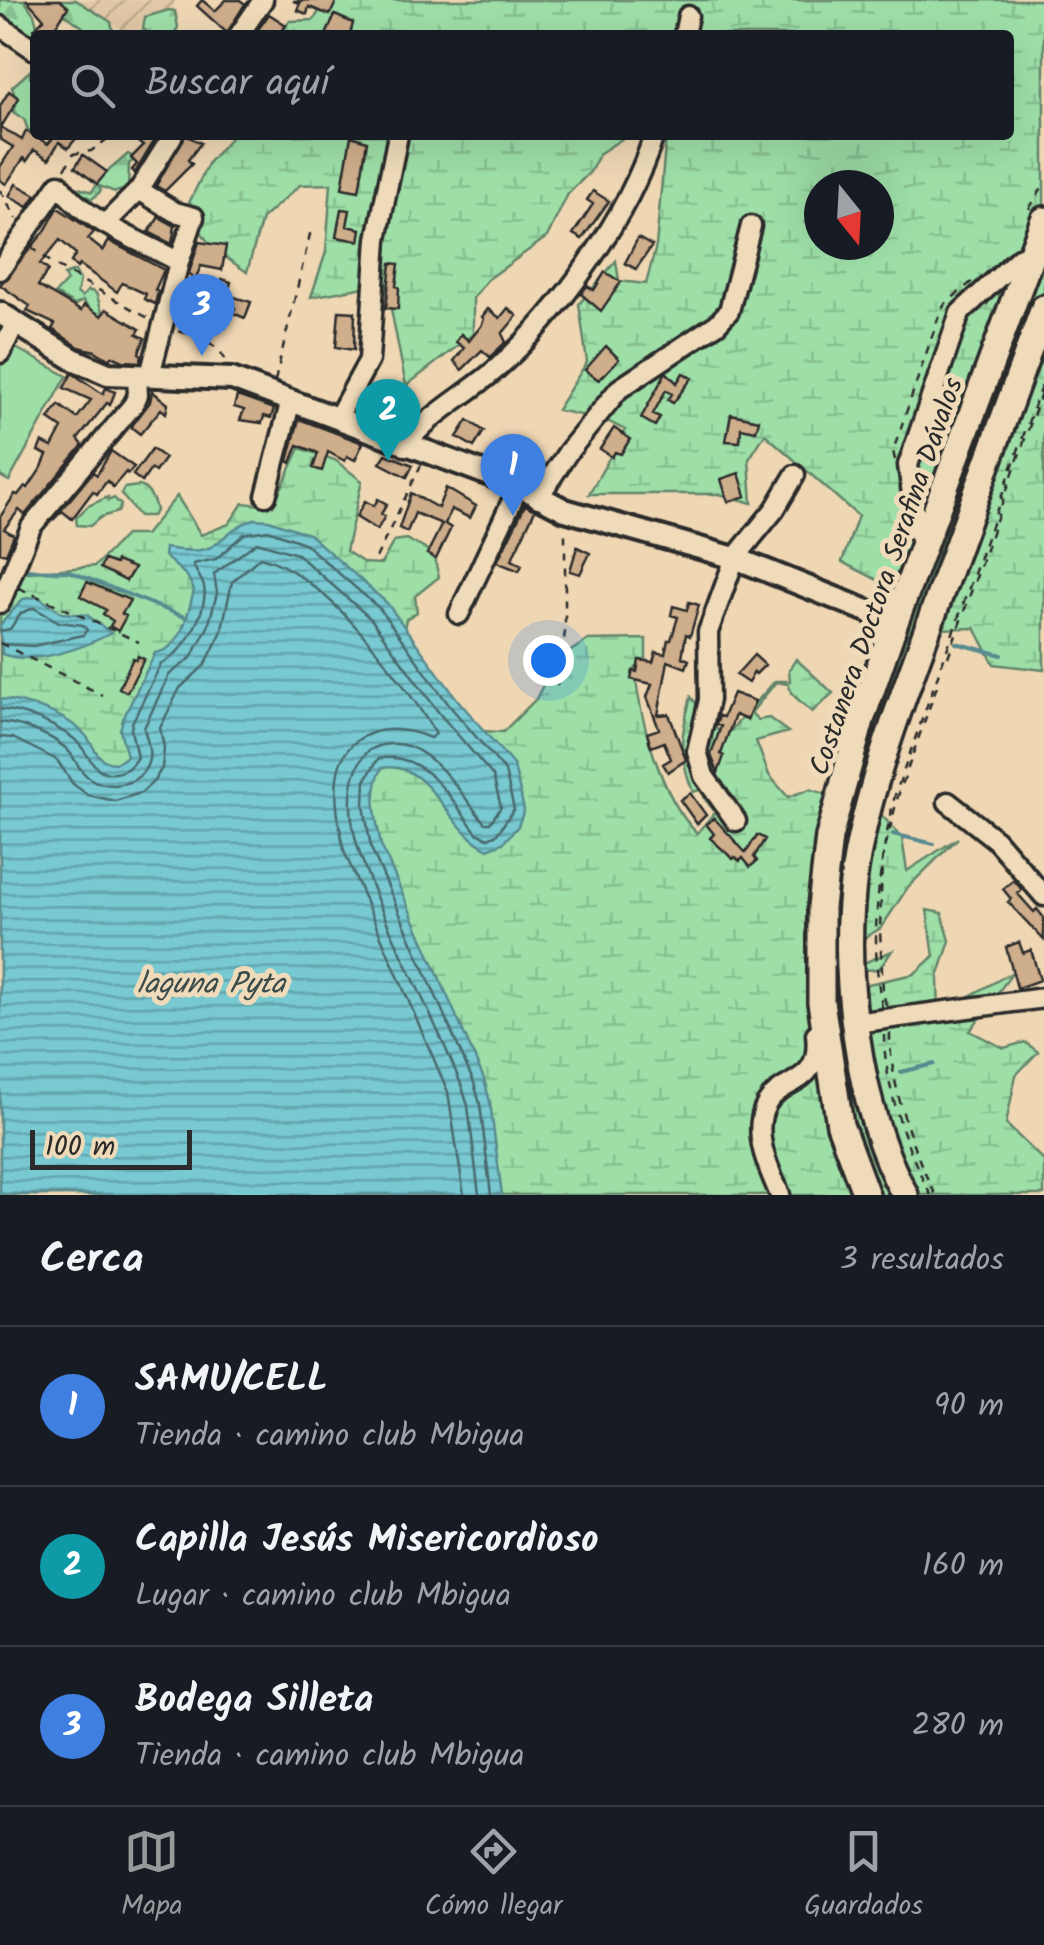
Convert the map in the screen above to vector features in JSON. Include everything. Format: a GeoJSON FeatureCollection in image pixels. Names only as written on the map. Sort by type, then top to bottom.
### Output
{"type":"FeatureCollection","features":[{"type":"Feature","properties":{"kind":"highway","name":"Costanera Doctora Serafina Dávalos"},"geometry":{"type":"LineString","coordinates":[[861,1183],[840,1125],[821,1002],[821,906],[829,838],[895,622],[1044,220]]}},
{"type":"Feature","properties":{"kind":"highway","name":"Costanera Doctora Serafina Dávalos"},"geometry":{"type":"LineString","coordinates":[[904,1195],[873,1116],[855,1023],[850,950],[854,873],[891,734],[1044,308]]}},
{"type":"Feature","properties":{"kind":"highway"},"geometry":{"type":"LineString","coordinates":[[895,622],[911,631],[918,657]]}},
{"type":"Feature","properties":{"kind":"highway"},"geometry":{"type":"LineString","coordinates":[[821,1002],[833,1016],[855,1023]]}},
{"type":"Feature","properties":{"kind":"main road"},"geometry":{"type":"LineString","coordinates":[[8,318],[73,359],[108,374],[232,379],[519,486],[565,510],[735,558],[895,622]]}},
{"type":"Feature","properties":{"kind":"street"},"geometry":{"type":"LineString","coordinates":[[243,30],[263,0]]}},
{"type":"Feature","properties":{"kind":"street"},"geometry":{"type":"LineString","coordinates":[[0,26],[30,47]]}},
{"type":"Feature","properties":{"kind":"street"},"geometry":{"type":"LineString","coordinates":[[106,223],[140,190],[170,140]]}},
{"type":"Feature","properties":{"kind":"street"},"geometry":{"type":"LineString","coordinates":[[338,417],[369,360],[376,239],[397,140]]}},
{"type":"Feature","properties":{"kind":"street"},"geometry":{"type":"LineString","coordinates":[[405,446],[445,404],[498,368],[559,301],[612,228],[652,140]]}},
{"type":"Feature","properties":{"kind":"street"},"geometry":{"type":"LineString","coordinates":[[0,270],[59,184],[68,196],[106,223],[179,262]]}},
{"type":"Feature","properties":{"kind":"street"},"geometry":{"type":"LineString","coordinates":[[0,603],[30,527],[133,404],[162,325],[194,216],[176,212],[140,190]]}},
{"type":"Feature","properties":{"kind":"street"},"geometry":{"type":"LineString","coordinates":[[538,498],[568,452],[620,388],[717,324],[729,310],[751,226]]}},
{"type":"Feature","properties":{"kind":"street"},"geometry":{"type":"LineString","coordinates":[[923,547],[917,531],[908,465],[960,314],[1019,258],[1032,253]]}},
{"type":"Feature","properties":{"kind":"street"},"geometry":{"type":"LineString","coordinates":[[0,353],[8,318]]}},
{"type":"Feature","properties":{"kind":"street"},"geometry":{"type":"LineString","coordinates":[[266,496],[282,396]]}},
{"type":"Feature","properties":{"kind":"street"},"geometry":{"type":"LineString","coordinates":[[736,822],[704,776],[696,751],[709,700],[708,632],[735,558],[795,475]]}},
{"type":"Feature","properties":{"kind":"street"},"geometry":{"type":"LineString","coordinates":[[459,614],[519,486]]}},
{"type":"Feature","properties":{"kind":"street"},"geometry":{"type":"LineString","coordinates":[[948,802],[996,840],[1044,896]]}},
{"type":"Feature","properties":{"kind":"street"},"geometry":{"type":"LineString","coordinates":[[780,1195],[766,1159],[761,1130],[766,1106],[773,1096],[791,1086],[813,1064],[818,1050],[811,996],[820,955]]}},
{"type":"Feature","properties":{"kind":"street"},"geometry":{"type":"LineString","coordinates":[[855,1023],[1044,998]]}},
{"type":"Feature","properties":{"kind":"street"},"geometry":{"type":"LineString","coordinates":[[791,1086],[808,1084],[826,1091],[842,1146],[861,1183]]}},
{"type":"Feature","properties":{"kind":"path"},"geometry":{"type":"LineString","coordinates":[[59,184],[73,154],[91,151],[106,140]]}},
{"type":"Feature","properties":{"kind":"path"},"geometry":{"type":"LineString","coordinates":[[0,190],[24,238],[67,273],[162,325],[205,340],[222,351],[232,379]]}},
{"type":"Feature","properties":{"kind":"path"},"geometry":{"type":"LineString","coordinates":[[282,396],[311,230]]}},
{"type":"Feature","properties":{"kind":"path"},"geometry":{"type":"LineString","coordinates":[[933,1195],[921,1178],[884,1054],[887,1018],[877,955],[880,860],[895,795],[1044,378]]}},
{"type":"Feature","properties":{"kind":"path"},"geometry":{"type":"LineString","coordinates":[[887,1018],[882,991],[882,860],[898,796],[1044,384]]}},
{"type":"Feature","properties":{"kind":"path"},"geometry":{"type":"LineString","coordinates":[[376,558],[428,452]]}},
{"type":"Feature","properties":{"kind":"path"},"geometry":{"type":"LineString","coordinates":[[557,686],[566,632],[565,510]]}},
{"type":"Feature","properties":{"kind":"path"},"geometry":{"type":"LineString","coordinates":[[9,584],[139,642]]}},
{"type":"Feature","properties":{"kind":"path"},"geometry":{"type":"LineString","coordinates":[[0,644],[102,694]]}},
{"type":"Feature","properties":{"kind":"shaded area"},"geometry":{"type":"Polygon","coordinates":[[[76,0],[175,0],[171,30],[121,30],[76,0]]]}},
{"type":"Feature","properties":{"kind":"green space"},"geometry":{"type":"Polygon","coordinates":[[[0,0],[24,0],[34,14],[38,30],[30,30],[29,34],[12,20],[0,20],[0,0]]]}},
{"type":"Feature","properties":{"kind":"green space"},"geometry":{"type":"Polygon","coordinates":[[[58,0],[76,0],[111,22],[113,30],[87,30],[62,12],[58,0]]]}},
{"type":"Feature","properties":{"kind":"green space"},"geometry":{"type":"Polygon","coordinates":[[[325,0],[1044,0],[1044,670],[994,664],[975,628],[931,629],[876,643],[893,588],[842,562],[858,516],[765,434],[749,459],[752,503],[719,494],[589,494],[625,430],[607,421],[557,410],[587,362],[579,304],[616,261],[619,281],[646,284],[656,246],[666,140],[1014,140],[1014,30],[283,30],[289,21],[314,20],[325,0]]]}},
{"type":"Feature","properties":{"kind":"green space"},"geometry":{"type":"Polygon","coordinates":[[[175,11],[178,27],[145,30],[145,17],[175,11]]]}},
{"type":"Feature","properties":{"kind":"green space"},"geometry":{"type":"Polygon","coordinates":[[[30,71],[30,131],[24,119],[13,112],[17,102],[12,87],[30,71]]]}},
{"type":"Feature","properties":{"kind":"green space"},"geometry":{"type":"Polygon","coordinates":[[[229,140],[620,140],[600,153],[590,172],[568,194],[547,237],[487,280],[473,298],[473,334],[406,386],[386,283],[311,297],[326,252],[331,184],[300,185],[262,219],[247,272],[212,248],[186,209],[209,162],[229,140]]]}},
{"type":"Feature","properties":{"kind":"green space"},"geometry":{"type":"Polygon","coordinates":[[[128,154],[135,158],[129,164],[128,189],[115,192],[99,186],[101,191],[92,199],[78,191],[79,188],[92,192],[99,179],[128,154]]]}},
{"type":"Feature","properties":{"kind":"green space"},"geometry":{"type":"Polygon","coordinates":[[[75,271],[80,280],[77,293],[82,297],[88,290],[96,293],[103,314],[97,316],[83,301],[75,305],[55,294],[67,281],[64,275],[75,271]]]}},
{"type":"Feature","properties":{"kind":"green space"},"geometry":{"type":"Polygon","coordinates":[[[5,342],[67,376],[9,481],[0,476],[0,350],[5,342]]]}},
{"type":"Feature","properties":{"kind":"green space"},"geometry":{"type":"Polygon","coordinates":[[[300,448],[335,460],[362,481],[346,551],[364,563],[381,564],[394,541],[406,539],[433,553],[439,577],[415,596],[417,612],[406,619],[403,634],[477,731],[503,732],[536,699],[555,661],[588,640],[646,639],[646,659],[635,669],[647,733],[673,799],[697,833],[715,812],[704,798],[713,786],[693,792],[685,766],[683,734],[691,697],[724,738],[775,681],[790,681],[789,670],[796,659],[833,693],[812,712],[793,695],[788,684],[776,682],[751,713],[758,720],[769,718],[788,732],[756,741],[769,775],[788,797],[810,789],[878,811],[902,838],[907,871],[958,838],[908,887],[881,928],[852,945],[857,966],[892,951],[879,969],[850,971],[859,986],[914,974],[934,956],[927,910],[942,913],[950,941],[938,977],[939,1022],[966,998],[1013,972],[970,1031],[1004,1048],[1025,1042],[1038,1052],[1016,1075],[1006,1124],[1044,1161],[1044,1195],[0,1195],[0,585],[19,573],[95,566],[125,535],[145,535],[177,496],[201,535],[229,524],[243,503],[273,506],[300,448]]]}},
{"type":"Feature","properties":{"kind":"green space"},"geometry":{"type":"Polygon","coordinates":[[[139,486],[153,500],[156,511],[152,516],[139,516],[121,494],[124,488],[139,486]]]}},
{"type":"Feature","properties":{"kind":"green space"},"geometry":{"type":"Polygon","coordinates":[[[108,497],[108,501],[114,498],[121,505],[118,512],[101,517],[90,526],[77,525],[76,518],[88,506],[108,497]]]}},
{"type":"Feature","properties":{"kind":"green space"},"geometry":{"type":"Polygon","coordinates":[[[904,631],[909,643],[827,957],[848,796],[904,631]]]}},
{"type":"Feature","properties":{"kind":"water","name":"laguna Pyta"},"geometry":{"type":"Polygon","coordinates":[[[254,519],[309,534],[387,603],[457,699],[514,766],[524,810],[518,826],[503,843],[488,849],[461,827],[413,774],[399,768],[382,768],[375,796],[381,845],[484,1079],[502,1195],[0,1195],[0,699],[34,706],[69,722],[106,761],[114,763],[127,756],[120,730],[123,719],[155,653],[178,638],[194,590],[187,576],[164,556],[165,548],[209,548],[254,519]]]}},
{"type":"Feature","properties":{"kind":"water"},"geometry":{"type":"Polygon","coordinates":[[[38,597],[62,613],[87,615],[111,633],[43,657],[2,654],[0,625],[23,599],[38,597]]]}},
{"type":"Feature","properties":{"kind":"building"},"geometry":{"type":"Polygon","coordinates":[[[27,0],[60,0],[68,7],[50,30],[34,29],[44,19],[27,0]]]}},
{"type":"Feature","properties":{"kind":"building"},"geometry":{"type":"Polygon","coordinates":[[[202,0],[215,11],[226,0],[245,4],[229,30],[224,30],[197,6],[202,0]]]}},
{"type":"Feature","properties":{"kind":"building"},"geometry":{"type":"Polygon","coordinates":[[[337,0],[330,15],[309,7],[307,14],[297,10],[300,3],[293,1],[337,0]]]}},
{"type":"Feature","properties":{"kind":"building"},"geometry":{"type":"Polygon","coordinates":[[[269,14],[286,25],[283,30],[258,30],[269,14]]]}},
{"type":"Feature","properties":{"kind":"building"},"geometry":{"type":"Polygon","coordinates":[[[335,15],[353,23],[351,30],[328,30],[335,15]]]}},
{"type":"Feature","properties":{"kind":"building"},"geometry":{"type":"Polygon","coordinates":[[[9,91],[19,98],[1,127],[22,140],[26,131],[30,140],[48,144],[51,140],[75,140],[68,148],[59,142],[49,159],[34,150],[6,184],[0,180],[0,167],[13,147],[0,139],[0,106],[9,91]]]}},
{"type":"Feature","properties":{"kind":"building"},"geometry":{"type":"Polygon","coordinates":[[[155,140],[135,173],[132,170],[137,164],[131,158],[143,146],[139,143],[155,140]]]}},
{"type":"Feature","properties":{"kind":"building"},"geometry":{"type":"Polygon","coordinates":[[[182,140],[201,143],[188,160],[192,164],[165,191],[156,186],[182,140]]]}},
{"type":"Feature","properties":{"kind":"building"},"geometry":{"type":"Polygon","coordinates":[[[350,140],[367,141],[359,191],[342,188],[350,140]]]}},
{"type":"Feature","properties":{"kind":"building"},"geometry":{"type":"Polygon","coordinates":[[[83,155],[107,172],[97,184],[75,167],[83,155]]]}},
{"type":"Feature","properties":{"kind":"building"},"geometry":{"type":"Polygon","coordinates":[[[16,184],[36,195],[28,207],[9,196],[16,184]]]}},
{"type":"Feature","properties":{"kind":"building"},"geometry":{"type":"Polygon","coordinates":[[[593,191],[609,201],[582,239],[573,234],[593,204],[587,200],[593,191]]]}},
{"type":"Feature","properties":{"kind":"building"},"geometry":{"type":"Polygon","coordinates":[[[58,208],[94,232],[88,239],[103,251],[109,241],[164,270],[155,290],[155,304],[144,299],[146,294],[122,283],[117,292],[80,265],[77,268],[71,262],[76,254],[60,240],[40,264],[48,270],[38,286],[81,311],[84,305],[102,316],[106,309],[140,329],[137,334],[145,338],[140,362],[112,356],[110,360],[79,347],[52,329],[55,324],[27,311],[30,306],[0,285],[45,231],[58,208]]]}},
{"type":"Feature","properties":{"kind":"building"},"geometry":{"type":"Polygon","coordinates":[[[341,209],[350,210],[347,226],[361,229],[359,241],[336,237],[341,209]]]}},
{"type":"Feature","properties":{"kind":"building"},"geometry":{"type":"Polygon","coordinates":[[[159,217],[175,226],[172,244],[149,232],[159,217]]]}},
{"type":"Feature","properties":{"kind":"building"},"geometry":{"type":"Polygon","coordinates":[[[638,238],[652,246],[636,269],[625,263],[638,238]]]}},
{"type":"Feature","properties":{"kind":"building"},"geometry":{"type":"Polygon","coordinates":[[[199,242],[226,246],[222,270],[201,266],[195,281],[189,273],[199,242]]]}},
{"type":"Feature","properties":{"kind":"building"},"geometry":{"type":"Polygon","coordinates":[[[391,263],[399,264],[398,309],[386,308],[391,263]]]}},
{"type":"Feature","properties":{"kind":"building"},"geometry":{"type":"Polygon","coordinates":[[[605,272],[621,282],[601,311],[581,294],[587,286],[594,290],[605,272]]]}},
{"type":"Feature","properties":{"kind":"building"},"geometry":{"type":"Polygon","coordinates":[[[222,279],[231,282],[227,295],[251,302],[245,318],[233,313],[235,308],[215,299],[222,279]]]}},
{"type":"Feature","properties":{"kind":"building"},"geometry":{"type":"Polygon","coordinates":[[[187,281],[194,284],[191,290],[211,298],[203,317],[209,320],[200,336],[180,327],[188,311],[180,308],[187,281]]]}},
{"type":"Feature","properties":{"kind":"building"},"geometry":{"type":"Polygon","coordinates":[[[508,308],[517,316],[502,334],[506,342],[490,357],[482,350],[462,370],[454,361],[464,348],[456,342],[461,334],[469,341],[488,309],[500,318],[508,308]]]}},
{"type":"Feature","properties":{"kind":"building"},"geometry":{"type":"Polygon","coordinates":[[[339,311],[355,312],[354,350],[336,347],[339,311]]]}},
{"type":"Feature","properties":{"kind":"building"},"geometry":{"type":"Polygon","coordinates":[[[606,346],[619,359],[599,380],[585,370],[606,346]]]}},
{"type":"Feature","properties":{"kind":"building"},"geometry":{"type":"Polygon","coordinates":[[[666,372],[677,383],[683,373],[692,378],[673,403],[668,400],[672,394],[666,390],[653,414],[660,417],[655,426],[641,418],[666,372]]]}},
{"type":"Feature","properties":{"kind":"building"},"geometry":{"type":"Polygon","coordinates":[[[72,373],[103,394],[106,388],[115,392],[110,405],[107,403],[78,439],[83,445],[25,515],[19,510],[4,529],[14,535],[6,554],[0,552],[0,517],[15,494],[25,486],[28,488],[42,467],[47,455],[38,451],[42,442],[52,447],[62,428],[49,419],[59,405],[77,418],[91,400],[64,388],[72,373]]]}},
{"type":"Feature","properties":{"kind":"building"},"geometry":{"type":"Polygon","coordinates":[[[152,391],[168,404],[166,413],[161,409],[140,434],[131,427],[150,402],[152,391]]]}},
{"type":"Feature","properties":{"kind":"building"},"geometry":{"type":"Polygon","coordinates":[[[237,396],[274,409],[271,418],[264,416],[262,423],[240,420],[244,410],[234,407],[237,396]]]}},
{"type":"Feature","properties":{"kind":"building"},"geometry":{"type":"Polygon","coordinates":[[[413,397],[419,403],[414,410],[418,414],[404,428],[392,424],[397,410],[402,405],[405,408],[413,397]]]}},
{"type":"Feature","properties":{"kind":"building"},"geometry":{"type":"Polygon","coordinates":[[[731,414],[759,420],[756,431],[741,428],[740,442],[726,441],[731,414]]]}},
{"type":"Feature","properties":{"kind":"building"},"geometry":{"type":"Polygon","coordinates":[[[299,419],[363,443],[355,460],[347,456],[345,461],[328,452],[322,471],[313,468],[318,453],[298,445],[291,463],[288,461],[299,419]]]}},
{"type":"Feature","properties":{"kind":"building"},"geometry":{"type":"Polygon","coordinates":[[[468,420],[484,431],[474,447],[457,437],[468,420]]]}},
{"type":"Feature","properties":{"kind":"building"},"geometry":{"type":"Polygon","coordinates":[[[614,428],[630,439],[621,454],[615,452],[612,457],[600,449],[614,428]]]}},
{"type":"Feature","properties":{"kind":"building"},"geometry":{"type":"Polygon","coordinates":[[[152,449],[165,458],[142,482],[133,475],[152,449]]]}},
{"type":"Feature","properties":{"kind":"building"},"geometry":{"type":"Polygon","coordinates":[[[111,451],[134,467],[113,487],[107,481],[97,494],[93,491],[72,519],[62,511],[53,520],[93,472],[97,475],[111,451]]]}},
{"type":"Feature","properties":{"kind":"building"},"geometry":{"type":"Polygon","coordinates":[[[386,454],[413,465],[407,477],[380,463],[386,454]]]}},
{"type":"Feature","properties":{"kind":"building"},"geometry":{"type":"Polygon","coordinates":[[[739,473],[746,496],[728,502],[721,479],[739,473]]]}},
{"type":"Feature","properties":{"kind":"building"},"geometry":{"type":"Polygon","coordinates":[[[446,488],[476,506],[470,518],[451,509],[445,524],[451,528],[436,559],[427,554],[442,524],[415,513],[407,532],[399,528],[411,493],[438,508],[446,488]]]}},
{"type":"Feature","properties":{"kind":"building"},"geometry":{"type":"Polygon","coordinates":[[[378,499],[387,504],[377,530],[356,517],[365,501],[374,506],[378,499]]]}},
{"type":"Feature","properties":{"kind":"building"},"geometry":{"type":"Polygon","coordinates":[[[525,505],[535,510],[512,560],[522,565],[519,571],[497,562],[525,505]]]}},
{"type":"Feature","properties":{"kind":"building"},"geometry":{"type":"Polygon","coordinates":[[[577,547],[590,553],[580,574],[570,571],[577,547]]]}},
{"type":"Feature","properties":{"kind":"building"},"geometry":{"type":"Polygon","coordinates":[[[104,560],[134,568],[126,581],[100,568],[104,560]]]}},
{"type":"Feature","properties":{"kind":"building"},"geometry":{"type":"Polygon","coordinates":[[[87,582],[130,600],[118,631],[103,614],[106,610],[80,596],[87,582]]]}},
{"type":"Feature","properties":{"kind":"building"},"geometry":{"type":"Polygon","coordinates":[[[689,602],[699,605],[690,636],[686,634],[682,657],[689,660],[686,668],[668,661],[658,715],[669,714],[686,760],[668,772],[663,764],[671,759],[664,742],[651,747],[647,733],[659,729],[647,697],[652,684],[631,679],[639,660],[653,662],[656,652],[665,654],[678,617],[671,615],[673,606],[687,610],[689,602]]]}},
{"type":"Feature","properties":{"kind":"building"},"geometry":{"type":"Polygon","coordinates":[[[754,655],[765,665],[754,672],[748,683],[736,675],[754,655]]]}},
{"type":"Feature","properties":{"kind":"building"},"geometry":{"type":"Polygon","coordinates":[[[133,658],[144,659],[127,692],[119,688],[133,658]]]}},
{"type":"Feature","properties":{"kind":"building"},"geometry":{"type":"Polygon","coordinates":[[[733,693],[755,701],[747,720],[735,715],[718,773],[711,755],[721,726],[716,725],[733,693]]]}},
{"type":"Feature","properties":{"kind":"building"},"geometry":{"type":"Polygon","coordinates":[[[690,793],[706,815],[697,824],[680,800],[690,793]]]}},
{"type":"Feature","properties":{"kind":"building"},"geometry":{"type":"Polygon","coordinates":[[[714,818],[746,853],[757,835],[765,839],[754,857],[757,861],[750,867],[743,858],[733,859],[710,838],[714,834],[706,824],[714,818]]]}},
{"type":"Feature","properties":{"kind":"building"},"geometry":{"type":"Polygon","coordinates":[[[1014,880],[1022,890],[1018,894],[1044,918],[1044,940],[1008,902],[1011,899],[1003,889],[1014,880]]]}},
{"type":"Feature","properties":{"kind":"building"},"geometry":{"type":"Polygon","coordinates":[[[1019,942],[1023,953],[1031,950],[1040,980],[1017,988],[1006,947],[1019,942]]]}},
{"type":"Feature","properties":{"kind":"waterway"},"geometry":{"type":"LineString","coordinates":[[19,570],[69,571],[187,618]]}},
{"type":"Feature","properties":{"kind":"waterway"},"geometry":{"type":"LineString","coordinates":[[956,643],[1002,655]]}},
{"type":"Feature","properties":{"kind":"waterway"},"geometry":{"type":"LineString","coordinates":[[893,834],[934,844]]}},
{"type":"Feature","properties":{"kind":"waterway"},"geometry":{"type":"LineString","coordinates":[[901,1072],[934,1064]]}},
{"type":"Feature","properties":{"kind":"place","name":"Bodega Silleta"},"geometry":{"type":"Point","coordinates":[202,356]}},
{"type":"Feature","properties":{"kind":"place","name":"Capilla Jesús Misericordioso"},"geometry":{"type":"Point","coordinates":[388,461]}},
{"type":"Feature","properties":{"kind":"place","name":"SAMU/CELL"},"geometry":{"type":"Point","coordinates":[513,516]}}]}
